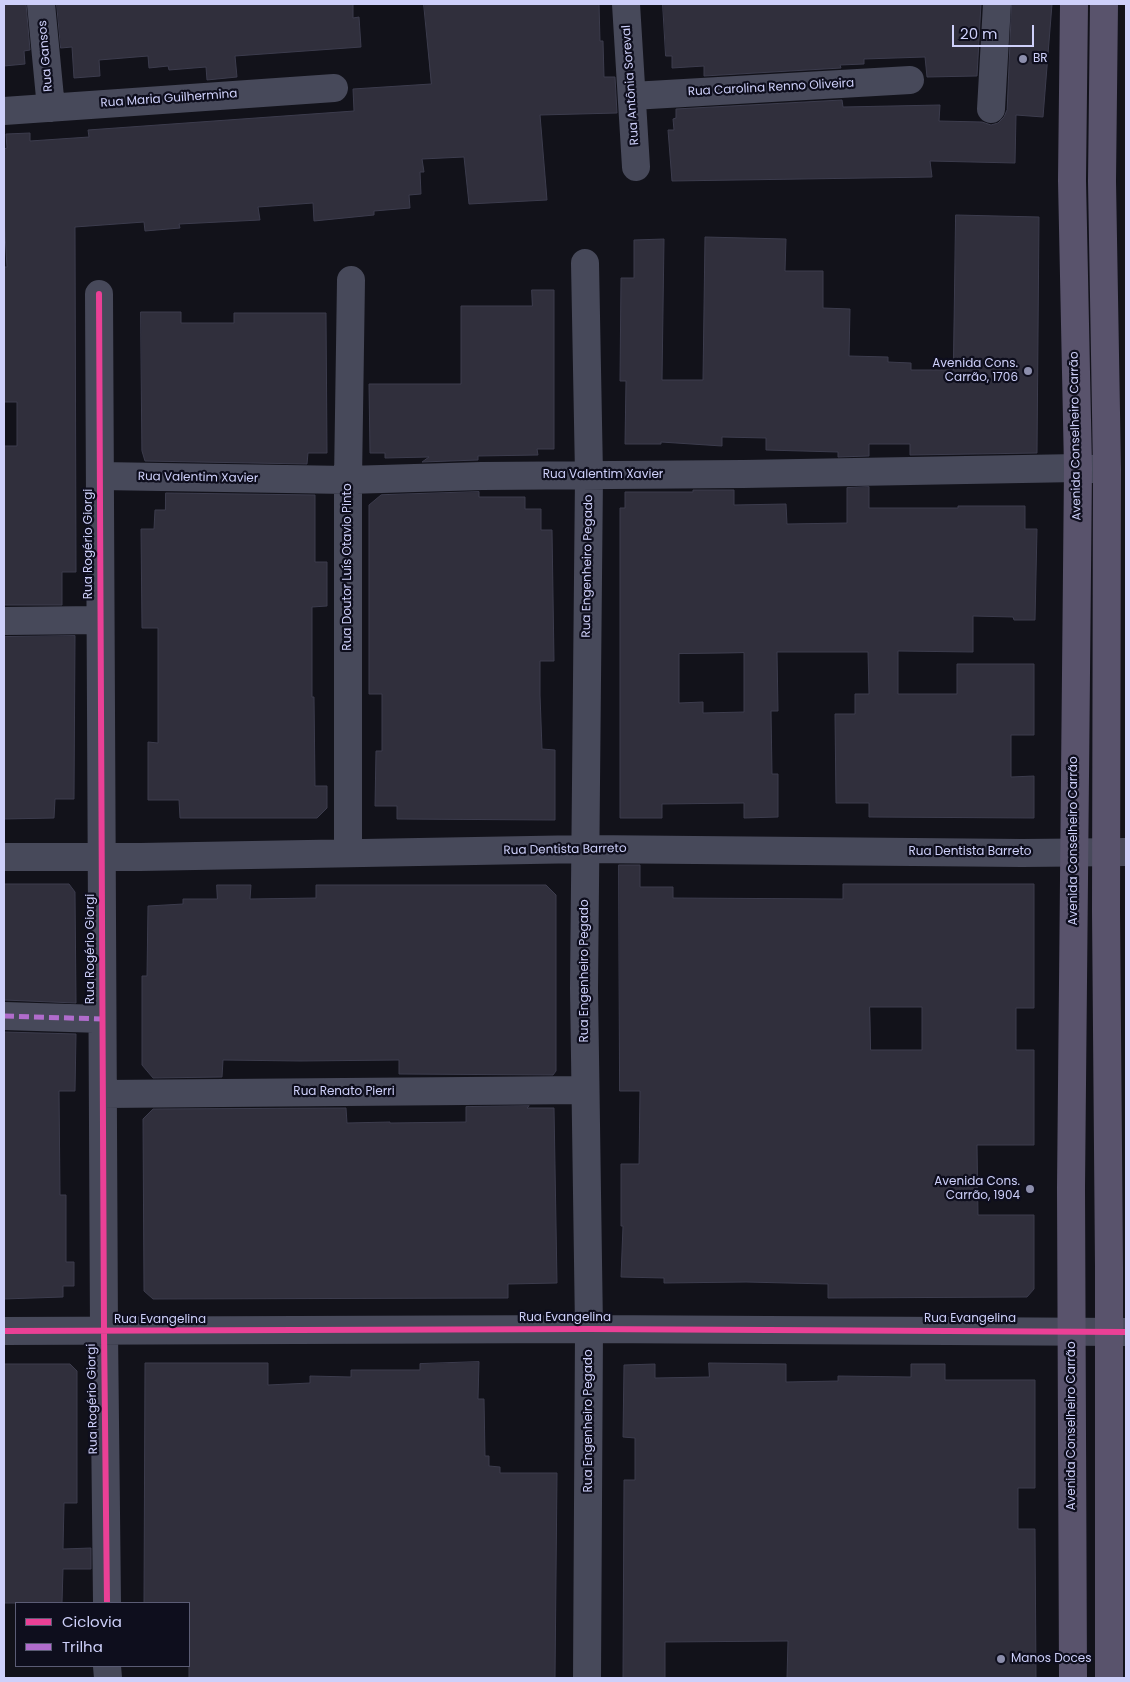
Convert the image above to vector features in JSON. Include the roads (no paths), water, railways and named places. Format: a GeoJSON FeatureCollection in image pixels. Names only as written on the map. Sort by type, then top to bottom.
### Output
{"type":"FeatureCollection","features":[{"type":"Feature","properties":{"kind":"main road","name":"Avenida Conselheiro Carrão"},"geometry":{"type":"LineString","coordinates":[[1073,1678],[1072,1331],[1078,468],[1072,180],[1074,4]]}},
{"type":"Feature","properties":{"kind":"main road"},"geometry":{"type":"LineString","coordinates":[[1104,4],[1102,181],[1116,852],[1118,1332],[1118,1552],[1109,1678]]}},
{"type":"Feature","properties":{"kind":"street","name":"Rua Gansos"},"geometry":{"type":"LineString","coordinates":[[42,4],[51,108]]}},
{"type":"Feature","properties":{"kind":"street","name":"Rua Antônia Soreval"},"geometry":{"type":"LineString","coordinates":[[626,4],[636,166]]}},
{"type":"Feature","properties":{"kind":"street"},"geometry":{"type":"LineString","coordinates":[[991,109],[997,4]]}},
{"type":"Feature","properties":{"kind":"street","name":"Rua Carolina Renno Oliveira"},"geometry":{"type":"LineString","coordinates":[[632,96],[910,80]]}},
{"type":"Feature","properties":{"kind":"street","name":"Rua Maria Guilhermina"},"geometry":{"type":"LineString","coordinates":[[4,111],[334,88]]}},
{"type":"Feature","properties":{"kind":"street","name":"Rua Engenheiro Pegado"},"geometry":{"type":"LineString","coordinates":[[585,263],[589,475],[586,684],[585,1090],[589,1329],[587,1678]]}},
{"type":"Feature","properties":{"kind":"street","name":"Rua Doutor Luís Otavio Pinto"},"geometry":{"type":"LineString","coordinates":[[348,853],[348,480],[351,280]]}},
{"type":"Feature","properties":{"kind":"street","name":"Rua Rogério Giorgi"},"geometry":{"type":"LineString","coordinates":[[99,294],[107,1602]]}},
{"type":"Feature","properties":{"kind":"street","name":"Rua Valentim Xavier"},"geometry":{"type":"LineString","coordinates":[[100,476],[348,480],[482,476],[1078,468],[1107,470]]}},
{"type":"Feature","properties":{"kind":"street"},"geometry":{"type":"LineString","coordinates":[[4,621],[100,620]]}},
{"type":"Feature","properties":{"kind":"street","name":"Rua Dentista Barreto"},"geometry":{"type":"LineString","coordinates":[[4,857],[102,858],[586,849],[1116,852]]}},
{"type":"Feature","properties":{"kind":"street"},"geometry":{"type":"LineString","coordinates":[[4,1016],[102,1019]]}},
{"type":"Feature","properties":{"kind":"street","name":"Rua Renato Pierri"},"geometry":{"type":"LineString","coordinates":[[103,1094],[585,1090]]}},
{"type":"Feature","properties":{"kind":"street","name":"Rua Evangelina"},"geometry":{"type":"LineString","coordinates":[[4,1331],[589,1329],[1118,1332]]}},
{"type":"Feature","properties":{"kind":"place","name":"BR"},"geometry":{"type":"Point","coordinates":[1023,59]}},
{"type":"Feature","properties":{"kind":"place","name":"Avenida Cons. Carrão, 1706"},"geometry":{"type":"Point","coordinates":[1028,371]}},
{"type":"Feature","properties":{"kind":"place","name":"Avenida Cons. Carrão, 1904"},"geometry":{"type":"Point","coordinates":[1030,1189]}},
{"type":"Feature","properties":{"kind":"place","name":"Manos Doces"},"geometry":{"type":"Point","coordinates":[1001,1659]}}]}
